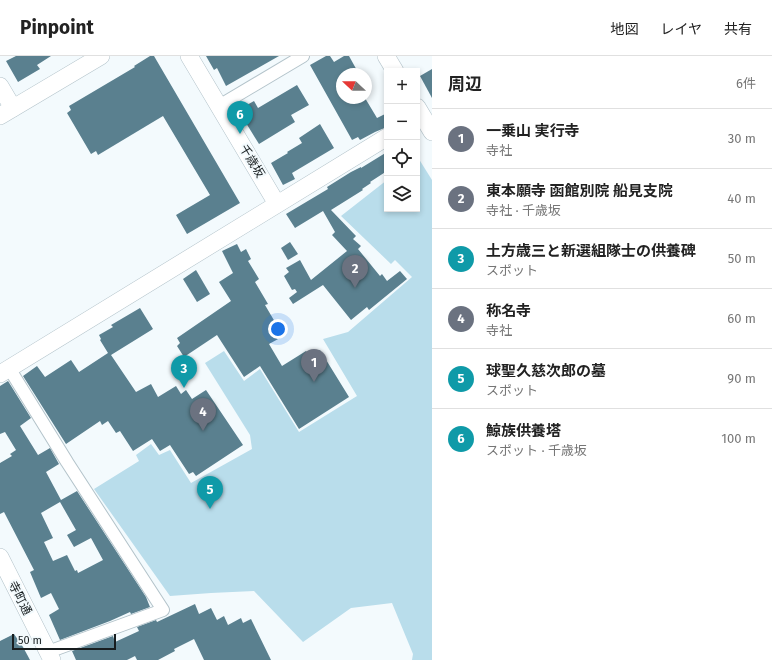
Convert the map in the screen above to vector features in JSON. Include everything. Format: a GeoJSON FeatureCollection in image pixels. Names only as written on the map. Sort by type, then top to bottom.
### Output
{"type":"FeatureCollection","features":[{"type":"Feature","properties":{"kind":"street"},"geometry":{"type":"LineString","coordinates":[[0,86],[6,112],[101,56]]}},
{"type":"Feature","properties":{"kind":"street","name":"千歳坂"},"geometry":{"type":"LineString","coordinates":[[189,56],[278,204]]}},
{"type":"Feature","properties":{"kind":"street"},"geometry":{"type":"LineString","coordinates":[[219,106],[303,56]]}},
{"type":"Feature","properties":{"kind":"street"},"geometry":{"type":"LineString","coordinates":[[386,56],[393,68]]}},
{"type":"Feature","properties":{"kind":"street"},"geometry":{"type":"LineString","coordinates":[[422,113],[432,132]]}},
{"type":"Feature","properties":{"kind":"street"},"geometry":{"type":"LineString","coordinates":[[50,656],[163,610],[67,462],[4,371],[384,139]]}},
{"type":"Feature","properties":{"kind":"street","name":"寺町通"},"geometry":{"type":"LineString","coordinates":[[0,557],[50,656]]}},
{"type":"Feature","properties":{"kind":"shaded area"},"geometry":{"type":"Polygon","coordinates":[[[420,161],[432,180],[432,660],[412,660],[413,654],[392,603],[351,608],[303,642],[254,591],[170,596],[94,489],[139,461],[136,455],[151,444],[159,455],[170,450],[191,483],[252,449],[250,435],[205,363],[224,351],[244,381],[260,369],[299,432],[357,396],[323,339],[348,332],[412,277],[395,260],[391,264],[341,216],[384,182],[384,212],[420,212],[420,161]]]}},
{"type":"Feature","properties":{"kind":"building"},"geometry":{"type":"Polygon","coordinates":[[[16,56],[51,56],[37,65],[40,69],[18,82],[6,61],[16,56]]]}},
{"type":"Feature","properties":{"kind":"building"},"geometry":{"type":"Polygon","coordinates":[[[150,56],[154,56],[240,203],[187,234],[176,215],[210,195],[163,116],[98,155],[96,151],[91,154],[67,113],[71,110],[69,106],[135,67],[134,66],[150,56]]]}},
{"type":"Feature","properties":{"kind":"building"},"geometry":{"type":"Polygon","coordinates":[[[206,56],[279,56],[226,86],[217,68],[214,70],[206,56]]]}},
{"type":"Feature","properties":{"kind":"building"},"geometry":{"type":"Polygon","coordinates":[[[326,56],[330,56],[334,62],[344,56],[349,56],[356,68],[336,68],[336,104],[369,104],[377,118],[384,114],[384,128],[360,140],[358,137],[352,140],[310,65],[326,56]]]}},
{"type":"Feature","properties":{"kind":"building"},"geometry":{"type":"Polygon","coordinates":[[[432,69],[432,98],[420,76],[432,69]]]}},
{"type":"Feature","properties":{"kind":"building"},"geometry":{"type":"Polygon","coordinates":[[[297,85],[309,105],[291,115],[295,122],[259,144],[238,110],[254,101],[258,108],[297,85]]]}},
{"type":"Feature","properties":{"kind":"building"},"geometry":{"type":"Polygon","coordinates":[[[320,124],[334,148],[292,173],[295,179],[283,185],[271,163],[302,143],[299,138],[320,124]]]}},
{"type":"Feature","properties":{"kind":"building"},"geometry":{"type":"Polygon","coordinates":[[[384,154],[384,173],[370,182],[371,183],[362,189],[363,190],[331,210],[356,236],[353,239],[361,246],[358,249],[380,276],[382,274],[387,281],[400,271],[407,279],[369,310],[367,307],[351,320],[323,285],[293,304],[289,298],[297,292],[295,289],[292,290],[284,276],[289,272],[286,268],[300,260],[311,280],[347,251],[332,235],[335,232],[323,211],[295,228],[286,214],[328,189],[327,187],[351,172],[361,168],[384,154]]]}},
{"type":"Feature","properties":{"kind":"building"},"geometry":{"type":"Polygon","coordinates":[[[290,242],[298,254],[288,260],[281,248],[290,242]]]}},
{"type":"Feature","properties":{"kind":"building"},"geometry":{"type":"Polygon","coordinates":[[[237,244],[241,252],[246,249],[251,259],[248,261],[259,279],[255,282],[268,304],[265,305],[275,322],[272,324],[280,338],[269,344],[282,366],[306,351],[310,356],[320,350],[349,397],[299,429],[260,366],[244,377],[217,335],[184,357],[177,346],[180,343],[177,338],[231,301],[219,282],[233,273],[222,251],[237,244]]]}},
{"type":"Feature","properties":{"kind":"building"},"geometry":{"type":"Polygon","coordinates":[[[196,270],[210,294],[197,302],[183,279],[196,270]]]}},
{"type":"Feature","properties":{"kind":"building"},"geometry":{"type":"Polygon","coordinates":[[[140,308],[153,329],[111,355],[136,392],[151,384],[158,397],[176,386],[181,394],[186,390],[192,399],[206,390],[243,445],[196,476],[193,472],[189,474],[170,445],[160,451],[152,439],[133,451],[120,431],[116,433],[108,421],[102,425],[100,421],[66,444],[23,376],[37,366],[45,377],[71,360],[79,372],[108,353],[100,340],[99,335],[113,327],[111,325],[140,308]]]}},
{"type":"Feature","properties":{"kind":"building"},"geometry":{"type":"Polygon","coordinates":[[[8,381],[31,418],[20,426],[38,455],[50,448],[59,464],[46,472],[61,500],[77,491],[146,597],[150,607],[131,614],[130,612],[60,640],[49,615],[59,609],[51,593],[41,598],[30,572],[34,570],[4,512],[0,514],[0,463],[12,456],[10,454],[16,450],[5,432],[0,434],[0,386],[8,381]],[[60,502],[41,513],[53,538],[44,542],[53,561],[67,555],[75,571],[77,570],[78,573],[103,560],[91,538],[74,547],[67,535],[76,530],[60,502]]]}},
{"type":"Feature","properties":{"kind":"building"},"geometry":{"type":"Polygon","coordinates":[[[195,604],[199,614],[211,608],[217,620],[224,616],[228,625],[241,618],[243,623],[251,619],[271,660],[204,660],[194,639],[174,649],[175,651],[158,660],[137,660],[135,656],[127,660],[76,660],[72,651],[113,636],[115,642],[139,631],[137,627],[156,620],[157,622],[195,604]]]}},
{"type":"Feature","properties":{"kind":"building"},"geometry":{"type":"Polygon","coordinates":[[[14,634],[30,660],[0,660],[0,641],[14,634]]]}},
{"type":"Feature","properties":{"kind":"place","name":"鯨族供養塔"},"geometry":{"type":"Point","coordinates":[240,134]}},
{"type":"Feature","properties":{"kind":"place","name":"東本願寺 函館別院 船見支院"},"geometry":{"type":"Point","coordinates":[355,288]}},
{"type":"Feature","properties":{"kind":"place","name":"一乗山 実行寺"},"geometry":{"type":"Point","coordinates":[314,382]}},
{"type":"Feature","properties":{"kind":"place","name":"土方歳三と新選組隊士の供養碑"},"geometry":{"type":"Point","coordinates":[184,388]}},
{"type":"Feature","properties":{"kind":"place","name":"称名寺"},"geometry":{"type":"Point","coordinates":[203,431]}},
{"type":"Feature","properties":{"kind":"place","name":"球聖久慈次郎の墓"},"geometry":{"type":"Point","coordinates":[210,509]}}]}
